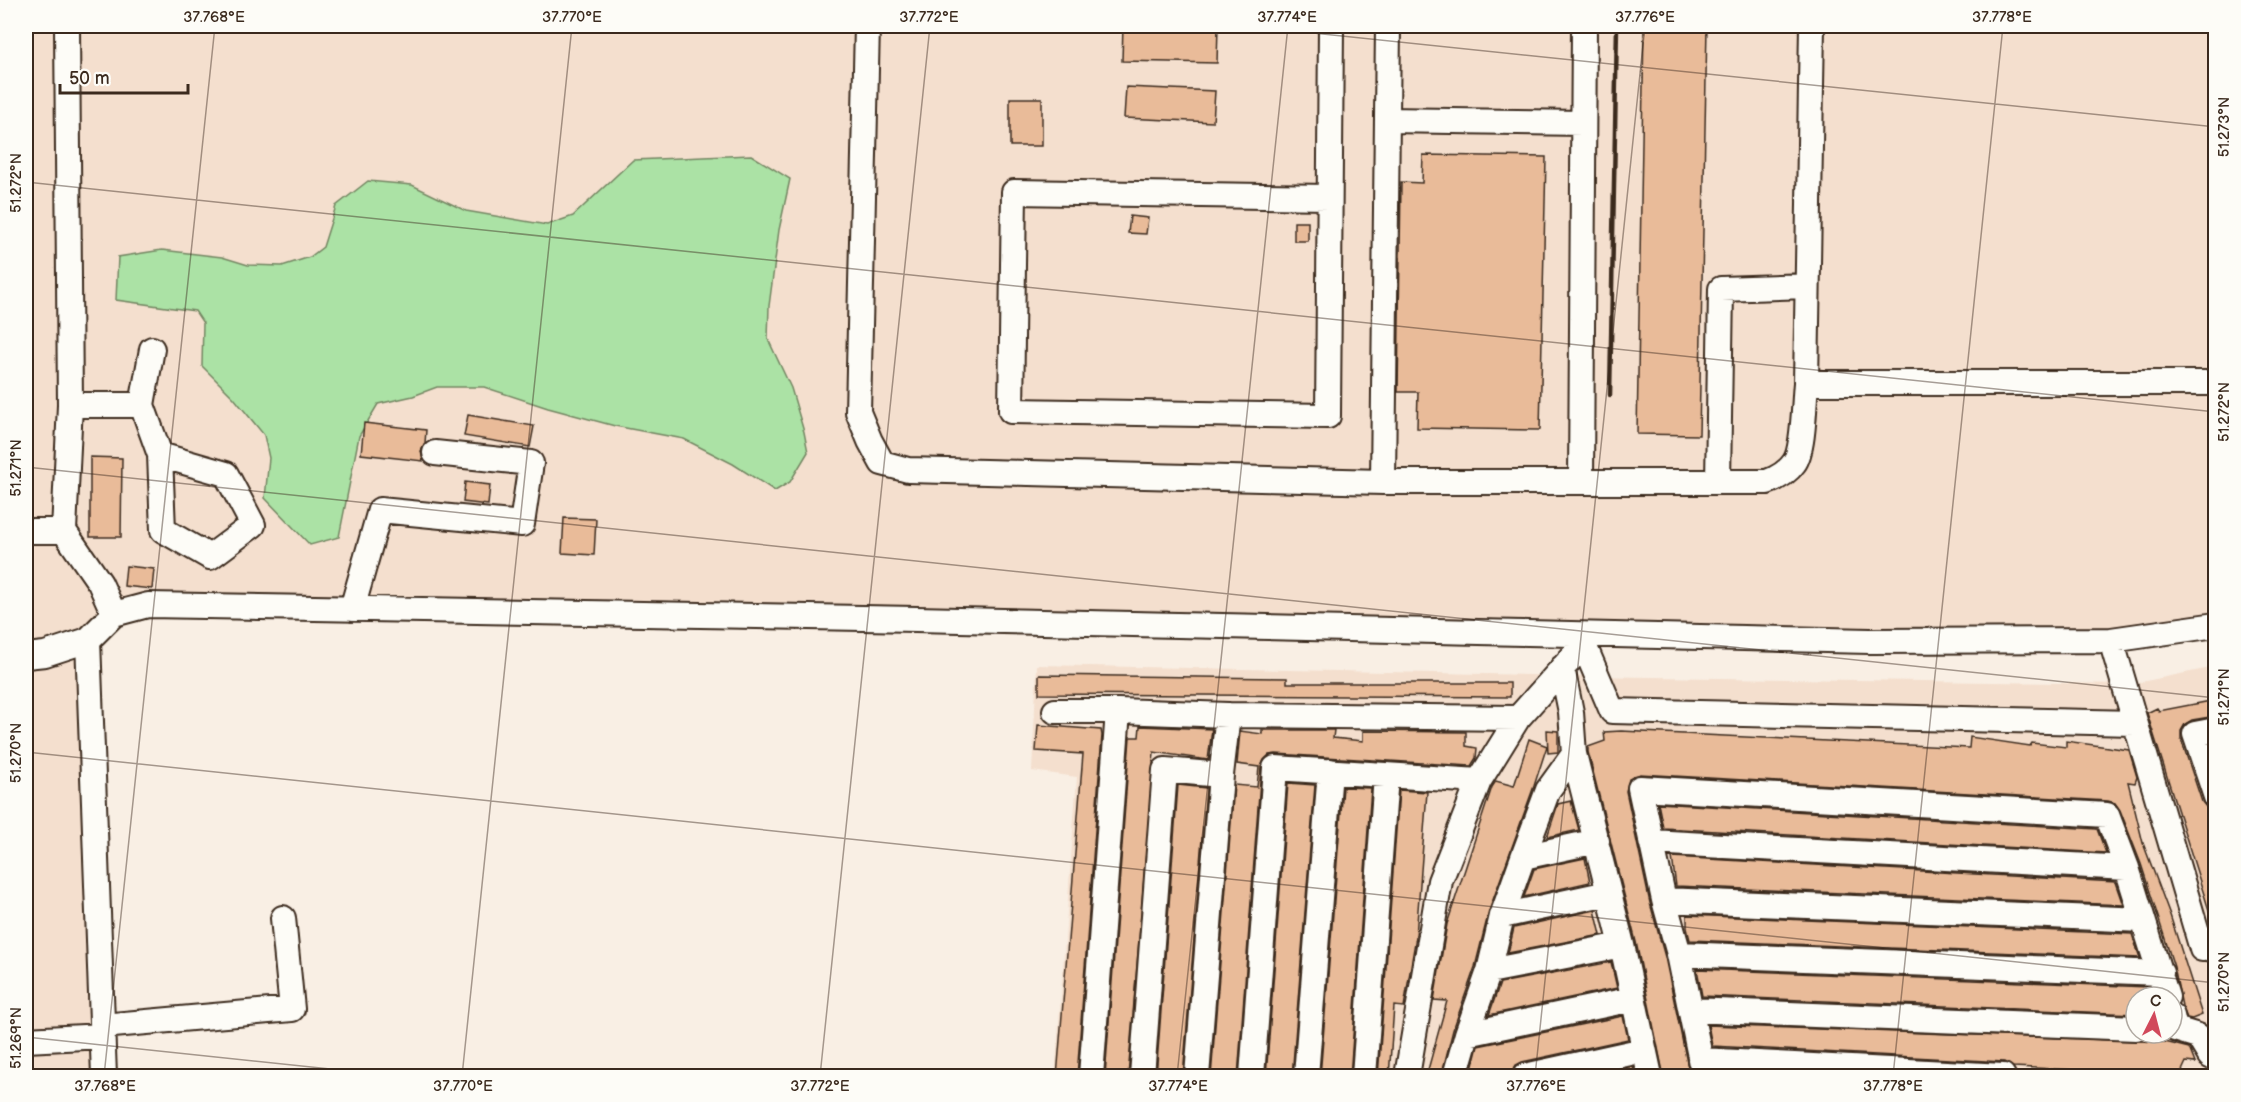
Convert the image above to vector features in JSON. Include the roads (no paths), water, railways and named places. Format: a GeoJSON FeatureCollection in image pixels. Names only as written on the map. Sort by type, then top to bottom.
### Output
{"type":"FeatureCollection","features":[{"type":"Feature","properties":{"kind":"street"},"geometry":{"type":"LineString","coordinates":[[66,26],[70,405],[64,531],[100,583],[114,614]]}},
{"type":"Feature","properties":{"kind":"street"},"geometry":{"type":"LineString","coordinates":[[867,26],[858,412],[882,463],[908,470],[1383,482],[1767,482],[1780,477],[1796,462],[1802,431],[1806,383],[1812,26]]}},
{"type":"Feature","properties":{"kind":"street"},"geometry":{"type":"LineString","coordinates":[[1329,197],[1014,192],[1011,411],[1328,416],[1331,26]]}},
{"type":"Feature","properties":{"kind":"street"},"geometry":{"type":"LineString","coordinates":[[1383,482],[1388,26]]}},
{"type":"Feature","properties":{"kind":"street"},"geometry":{"type":"LineString","coordinates":[[1581,482],[1584,26]]}},
{"type":"Feature","properties":{"kind":"street"},"geometry":{"type":"LineString","coordinates":[[1387,120],[1583,123]]}},
{"type":"Feature","properties":{"kind":"street"},"geometry":{"type":"LineString","coordinates":[[1718,482],[1721,289],[1807,286]]}},
{"type":"Feature","properties":{"kind":"street"},"geometry":{"type":"LineString","coordinates":[[152,349],[142,405],[160,455],[163,530],[210,557],[253,525],[226,474],[160,455]]}},
{"type":"Feature","properties":{"kind":"street"},"geometry":{"type":"LineString","coordinates":[[1806,383],[2216,383]]}},
{"type":"Feature","properties":{"kind":"street"},"geometry":{"type":"LineString","coordinates":[[70,405],[142,405]]}},
{"type":"Feature","properties":{"kind":"street"},"geometry":{"type":"LineString","coordinates":[[352,609],[380,510],[522,524],[531,463],[435,453]]}},
{"type":"Feature","properties":{"kind":"street"},"geometry":{"type":"LineString","coordinates":[[26,531],[64,531]]}},
{"type":"Feature","properties":{"kind":"street"},"geometry":{"type":"LineString","coordinates":[[26,656],[45,654],[88,640],[114,614],[148,605],[916,619],[1588,640],[2111,640],[2216,625]]}},
{"type":"Feature","properties":{"kind":"street"},"geometry":{"type":"LineString","coordinates":[[88,640],[104,1077]]}},
{"type":"Feature","properties":{"kind":"street"},"geometry":{"type":"LineString","coordinates":[[1407,1077],[1440,881],[1479,781],[1518,718],[1588,640]]}},
{"type":"Feature","properties":{"kind":"street"},"geometry":{"type":"LineString","coordinates":[[1588,640],[1612,711],[2135,723]]}},
{"type":"Feature","properties":{"kind":"street"},"geometry":{"type":"LineString","coordinates":[[2111,640],[2202,949]]}},
{"type":"Feature","properties":{"kind":"street"},"geometry":{"type":"LineString","coordinates":[[1562,669],[1571,712],[1574,754],[1622,945],[1650,1077]]}},
{"type":"Feature","properties":{"kind":"street"},"geometry":{"type":"LineString","coordinates":[[1056,711],[1518,718]]}},
{"type":"Feature","properties":{"kind":"street"},"geometry":{"type":"LineString","coordinates":[[1091,1077],[1118,711]]}},
{"type":"Feature","properties":{"kind":"street"},"geometry":{"type":"LineString","coordinates":[[1197,1077],[1221,775],[1228,715]]}},
{"type":"Feature","properties":{"kind":"street"},"geometry":{"type":"LineString","coordinates":[[2214,788],[2195,734],[2216,730]]}},
{"type":"Feature","properties":{"kind":"street"},"geometry":{"type":"LineString","coordinates":[[1455,1077],[1489,971],[1502,916],[1523,857],[1548,790],[1574,754]]}},
{"type":"Feature","properties":{"kind":"street"},"geometry":{"type":"LineString","coordinates":[[1252,1077],[1275,768],[1479,781]]}},
{"type":"Feature","properties":{"kind":"street"},"geometry":{"type":"LineString","coordinates":[[1142,1077],[1165,770],[1221,775]]}},
{"type":"Feature","properties":{"kind":"street"},"geometry":{"type":"LineString","coordinates":[[1306,1077],[1330,771]]}},
{"type":"Feature","properties":{"kind":"street"},"geometry":{"type":"LineString","coordinates":[[1364,1077],[1386,776]]}},
{"type":"Feature","properties":{"kind":"street"},"geometry":{"type":"LineString","coordinates":[[2002,1077],[1702,1069],[1679,954],[1664,900],[1640,788],[2107,815],[2127,868],[2164,985]]}},
{"type":"Feature","properties":{"kind":"street"},"geometry":{"type":"LineString","coordinates":[[1523,857],[1597,842]]}},
{"type":"Feature","properties":{"kind":"street"},"geometry":{"type":"LineString","coordinates":[[1651,842],[2127,868]]}},
{"type":"Feature","properties":{"kind":"street"},"geometry":{"type":"LineString","coordinates":[[1502,916],[1608,892]]}},
{"type":"Feature","properties":{"kind":"street"},"geometry":{"type":"LineString","coordinates":[[1664,900],[2143,920]]}},
{"type":"Feature","properties":{"kind":"street"},"geometry":{"type":"LineString","coordinates":[[26,1040],[292,1009],[284,918]]}},
{"type":"Feature","properties":{"kind":"street"},"geometry":{"type":"LineString","coordinates":[[1489,971],[1622,945]]}},
{"type":"Feature","properties":{"kind":"street"},"geometry":{"type":"LineString","coordinates":[[1679,954],[2161,974]]}},
{"type":"Feature","properties":{"kind":"street"},"geometry":{"type":"LineString","coordinates":[[1467,1035],[1633,999]]}},
{"type":"Feature","properties":{"kind":"street"},"geometry":{"type":"LineString","coordinates":[[1690,1010],[2124,1028]]}},
{"type":"Feature","properties":{"kind":"street"},"geometry":{"type":"LineString","coordinates":[[2184,1030],[2198,1036],[2211,1060]]}},
{"type":"Feature","properties":{"kind":"street"},"geometry":{"type":"LineString","coordinates":[[1525,1077],[1644,1050]]}},
{"type":"Feature","properties":{"kind":"railway"},"geometry":{"type":"LineString","coordinates":[[1610,395],[1617,26]]}}]}
